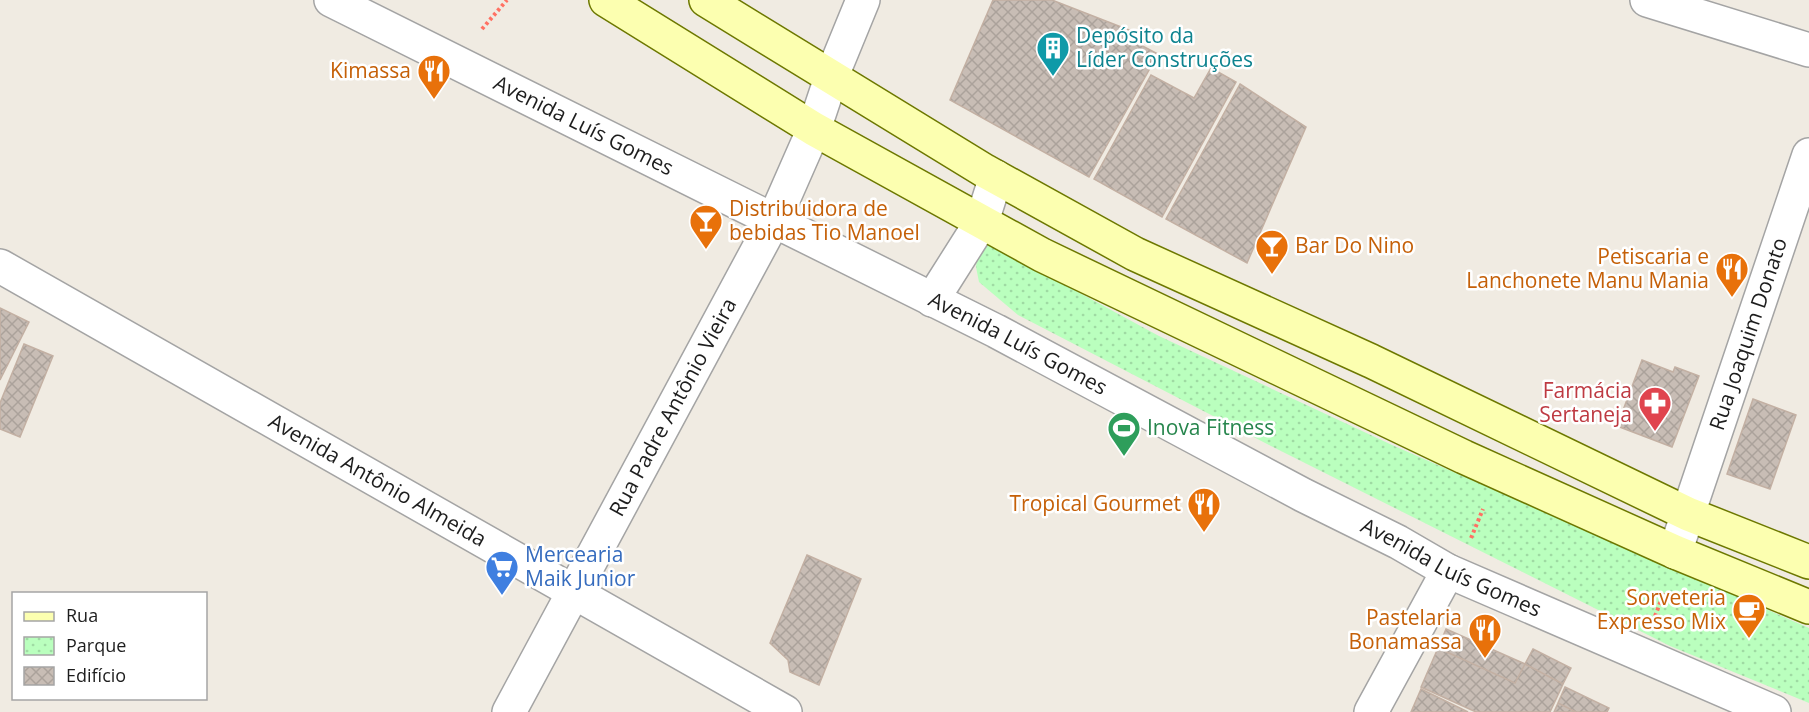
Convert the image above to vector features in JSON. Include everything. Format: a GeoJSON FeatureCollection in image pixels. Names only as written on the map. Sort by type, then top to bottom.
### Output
{"type":"FeatureCollection","features":[{"type":"Feature","properties":{"kind":"main road"},"geometry":{"type":"LineString","coordinates":[[606,0],[814,129],[1042,255],[1464,458],[1675,552],[1809,607]]}},
{"type":"Feature","properties":{"kind":"main road"},"geometry":{"type":"LineString","coordinates":[[706,0],[996,177],[1135,254],[1371,361],[1688,514],[1809,562]]}},
{"type":"Feature","properties":{"kind":"street","name":"Avenida Luís Gomes"},"geometry":{"type":"LineString","coordinates":[[331,0],[774,220],[1150,411],[1303,495],[1398,542],[1448,571],[1774,712]]}},
{"type":"Feature","properties":{"kind":"street","name":"Rua Padre Antônio Vieira"},"geometry":{"type":"LineString","coordinates":[[509,712],[774,220],[814,129],[831,78],[863,0]]}},
{"type":"Feature","properties":{"kind":"street"},"geometry":{"type":"LineString","coordinates":[[1647,0],[1809,50]]}},
{"type":"Feature","properties":{"kind":"street","name":"Rua Joaquim Donato"},"geometry":{"type":"LineString","coordinates":[[1675,552],[1809,155]]}},
{"type":"Feature","properties":{"kind":"street"},"geometry":{"type":"LineString","coordinates":[[932,300],[982,222],[996,177]]}},
{"type":"Feature","properties":{"kind":"street","name":"Avenida Antônio Almeida"},"geometry":{"type":"LineString","coordinates":[[0,266],[784,712]]}},
{"type":"Feature","properties":{"kind":"street"},"geometry":{"type":"LineString","coordinates":[[1371,712],[1448,571]]}},
{"type":"Feature","properties":{"kind":"path"},"geometry":{"type":"LineString","coordinates":[[1470,541],[1486,502]]}},
{"type":"Feature","properties":{"kind":"path"},"geometry":{"type":"LineString","coordinates":[[1653,621],[1664,592]]}},
{"type":"Feature","properties":{"kind":"green space"},"geometry":{"type":"Polygon","coordinates":[[[991,245],[1159,336],[1392,445],[1809,628],[1809,703],[1670,646],[1269,445],[1018,315],[979,282],[976,267],[978,248],[991,245]]]}},
{"type":"Feature","properties":{"kind":"building","name":"Depósito da Líder Construções"},"geometry":{"type":"Polygon","coordinates":[[[993,0],[1052,0],[1134,32],[1131,40],[1158,54],[1089,177],[950,100],[993,0]]]}},
{"type":"Feature","properties":{"kind":"building"},"geometry":{"type":"Polygon","coordinates":[[[1211,68],[1236,82],[1162,217],[1094,179],[1151,75],[1194,98],[1211,68]]]}},
{"type":"Feature","properties":{"kind":"building"},"geometry":{"type":"Polygon","coordinates":[[[1240,84],[1306,127],[1247,263],[1166,219],[1240,84]]]}},
{"type":"Feature","properties":{"kind":"building"},"geometry":{"type":"Polygon","coordinates":[[[0,308],[29,322],[0,380],[0,308]]]}},
{"type":"Feature","properties":{"kind":"building"},"geometry":{"type":"Polygon","coordinates":[[[24,344],[53,356],[20,437],[0,429],[0,403],[24,344]]]}},
{"type":"Feature","properties":{"kind":"building"},"geometry":{"type":"Polygon","coordinates":[[[1642,360],[1673,372],[1675,367],[1699,376],[1672,447],[1617,426],[1642,360]]]}},
{"type":"Feature","properties":{"kind":"building"},"geometry":{"type":"Polygon","coordinates":[[[1753,399],[1796,415],[1770,489],[1727,474],[1753,399]]]}},
{"type":"Feature","properties":{"kind":"building"},"geometry":{"type":"Polygon","coordinates":[[[807,555],[861,579],[819,685],[790,672],[788,660],[770,643],[807,555]]]}},
{"type":"Feature","properties":{"kind":"building"},"geometry":{"type":"Polygon","coordinates":[[[1446,629],[1525,664],[1515,683],[1438,648],[1446,629]]]}},
{"type":"Feature","properties":{"kind":"building"},"geometry":{"type":"Polygon","coordinates":[[[1438,648],[1515,683],[1525,664],[1563,684],[1550,712],[1476,712],[1421,687],[1438,648]]]}},
{"type":"Feature","properties":{"kind":"building"},"geometry":{"type":"Polygon","coordinates":[[[1533,649],[1571,668],[1563,684],[1525,664],[1533,649]]]}},
{"type":"Feature","properties":{"kind":"building"},"geometry":{"type":"Polygon","coordinates":[[[1565,687],[1609,708],[1607,712],[1576,712],[1558,703],[1565,687]]]}},
{"type":"Feature","properties":{"kind":"building"},"geometry":{"type":"Polygon","coordinates":[[[1421,689],[1468,712],[1411,712],[1421,689]]]}},
{"type":"Feature","properties":{"kind":"building"},"geometry":{"type":"Polygon","coordinates":[[[1558,703],[1576,712],[1554,712],[1558,703]]]}},
{"type":"Feature","properties":{"kind":"place","name":"Depósito da Líder Construções"},"geometry":{"type":"Point","coordinates":[1053,77]}},
{"type":"Feature","properties":{"kind":"place","name":"Kimassa"},"geometry":{"type":"Point","coordinates":[434,100]}},
{"type":"Feature","properties":{"kind":"place","name":"Distribuidora de bebidas Tio Manoel"},"geometry":{"type":"Point","coordinates":[706,250]}},
{"type":"Feature","properties":{"kind":"place","name":"Bar Do Nino"},"geometry":{"type":"Point","coordinates":[1272,275]}},
{"type":"Feature","properties":{"kind":"place","name":"Petiscaria e Lanchonete Manu Mania"},"geometry":{"type":"Point","coordinates":[1732,298]}},
{"type":"Feature","properties":{"kind":"place","name":"Farmácia Sertaneja"},"geometry":{"type":"Point","coordinates":[1655,432]}},
{"type":"Feature","properties":{"kind":"place","name":"Inova Fitness"},"geometry":{"type":"Point","coordinates":[1124,457]}},
{"type":"Feature","properties":{"kind":"place","name":"Tropical Gourmet"},"geometry":{"type":"Point","coordinates":[1204,533]}},
{"type":"Feature","properties":{"kind":"place","name":"Mercearia Maik Junior"},"geometry":{"type":"Point","coordinates":[502,596]}},
{"type":"Feature","properties":{"kind":"place","name":"Sorveteria Expresso Mix"},"geometry":{"type":"Point","coordinates":[1749,639]}},
{"type":"Feature","properties":{"kind":"place","name":"Pastelaria Bonamassa"},"geometry":{"type":"Point","coordinates":[1485,659]}}]}
